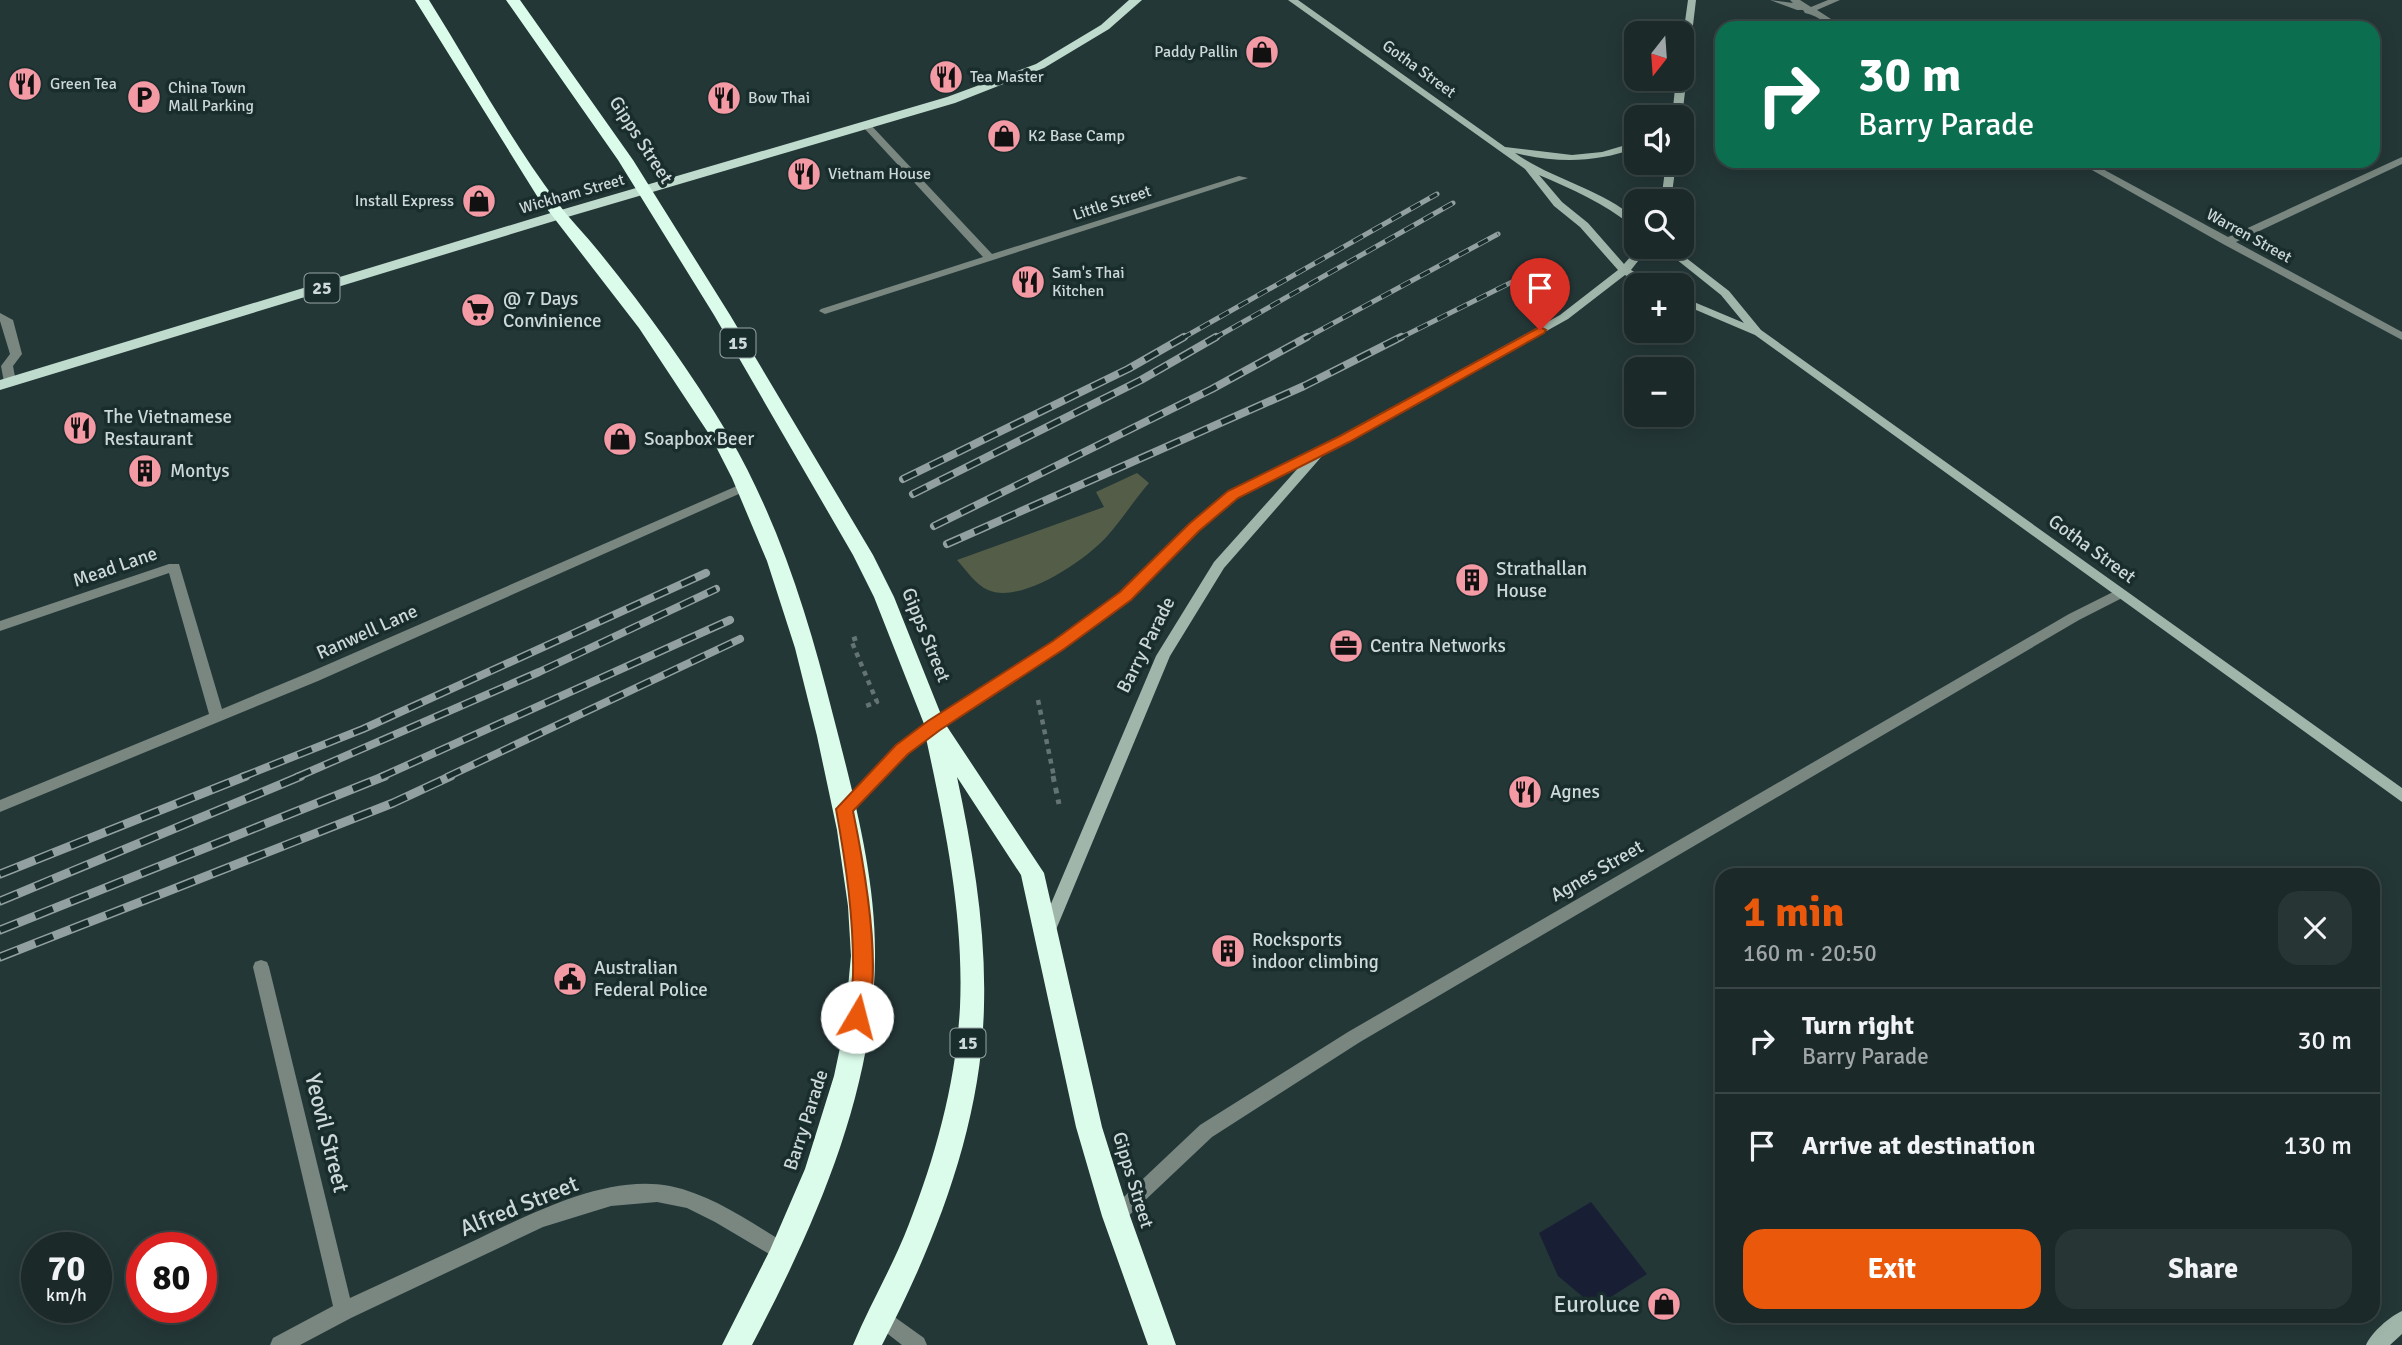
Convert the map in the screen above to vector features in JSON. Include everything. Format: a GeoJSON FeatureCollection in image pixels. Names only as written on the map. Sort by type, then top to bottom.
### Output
{"type":"FeatureCollection","features":[{"type":"Feature","properties":{"kind":"highway"},"geometry":{"type":"LineString","coordinates":[[422,0],[559,215],[594,255],[655,337],[699,403],[746,486],[765,527],[801,628],[844,809]]}},
{"type":"Feature","properties":{"kind":"highway","name":"Gipps Street"},"geometry":{"type":"LineString","coordinates":[[513,0],[625,160],[722,315],[863,555],[884,597],[934,726],[1032,873],[1089,1127],[1115,1216],[1162,1345]]}},
{"type":"Feature","properties":{"kind":"highway","name":"15"},"geometry":{"type":"LineString","coordinates":[[867,1345],[914,1247],[944,1165],[962,1087],[972,1008],[970,923],[957,825],[934,726]]}},
{"type":"Feature","properties":{"kind":"highway","name":"Barry Parade"},"geometry":{"type":"LineString","coordinates":[[736,1345],[783,1252],[827,1142],[844,1087],[855,1036],[862,978],[861,929],[856,873],[844,809]]}},
{"type":"Feature","properties":{"kind":"main road","name":"Wickham Street"},"geometry":{"type":"LineString","coordinates":[[5,384],[559,215],[951,100],[1040,66],[1097,32],[1136,0]]}},
{"type":"Feature","properties":{"kind":"street","name":"Gotha Street"},"geometry":{"type":"LineString","coordinates":[[1292,0],[1526,166],[1585,191],[1624,214]]}},
{"type":"Feature","properties":{"kind":"street"},"geometry":{"type":"LineString","coordinates":[[1689,21],[1692,0]]}},
{"type":"Feature","properties":{"kind":"street"},"geometry":{"type":"LineString","coordinates":[[1774,0],[1808,11],[1827,21]]}},
{"type":"Feature","properties":{"kind":"street"},"geometry":{"type":"LineString","coordinates":[[1794,0],[1808,11]]}},
{"type":"Feature","properties":{"kind":"street"},"geometry":{"type":"LineString","coordinates":[[1808,11],[1836,0]]}},
{"type":"Feature","properties":{"kind":"street"},"geometry":{"type":"LineString","coordinates":[[866,125],[990,259]]}},
{"type":"Feature","properties":{"kind":"street"},"geometry":{"type":"LineString","coordinates":[[1499,147],[1551,158],[1580,160],[1614,155],[1624,150]]}},
{"type":"Feature","properties":{"kind":"street"},"geometry":{"type":"LineString","coordinates":[[2227,242],[2402,160]]}},
{"type":"Feature","properties":{"kind":"street","name":"Gotha Street"},"geometry":{"type":"LineString","coordinates":[[1526,166],[1558,204],[1584,225],[1629,273]]}},
{"type":"Feature","properties":{"kind":"street","name":"Warren Street"},"geometry":{"type":"LineString","coordinates":[[2094,168],[2402,337]]}},
{"type":"Feature","properties":{"kind":"street","name":"Little Street"},"geometry":{"type":"LineString","coordinates":[[825,311],[1243,178]]}},
{"type":"Feature","properties":{"kind":"street","name":"Barry Parade"},"geometry":{"type":"LineString","coordinates":[[844,809],[902,750],[1058,645],[1125,596],[1194,528],[1233,495],[1564,317],[1590,300],[1625,271],[1634,259]]}},
{"type":"Feature","properties":{"kind":"street","name":"Gotha Street"},"geometry":{"type":"LineString","coordinates":[[1681,259],[1725,293],[1759,333]]}},
{"type":"Feature","properties":{"kind":"street","name":"Gotha Street"},"geometry":{"type":"LineString","coordinates":[[1694,305],[1759,333],[2402,796]]}},
{"type":"Feature","properties":{"kind":"street"},"geometry":{"type":"LineString","coordinates":[[0,316],[7,320],[16,354],[3,364],[5,384]]}},
{"type":"Feature","properties":{"kind":"street","name":"Barry Parade"},"geometry":{"type":"LineString","coordinates":[[1046,933],[1163,656],[1182,622],[1219,565],[1322,449]]}},
{"type":"Feature","properties":{"kind":"street","name":"Ranwell Lane"},"geometry":{"type":"LineString","coordinates":[[0,806],[217,717],[746,486]]}},
{"type":"Feature","properties":{"kind":"street","name":"Mead Lane"},"geometry":{"type":"LineString","coordinates":[[0,626],[174,567],[217,717]]}},
{"type":"Feature","properties":{"kind":"street","name":"Agnes Street"},"geometry":{"type":"LineString","coordinates":[[1115,1216],[1206,1131],[1354,1037],[2074,617],[2121,593]]}},
{"type":"Feature","properties":{"kind":"street","name":"Yeovil Street"},"geometry":{"type":"LineString","coordinates":[[261,967],[344,1311]]}},
{"type":"Feature","properties":{"kind":"street","name":"Alfred Street"},"geometry":{"type":"LineString","coordinates":[[280,1345],[344,1311],[537,1221],[575,1207],[627,1195],[658,1193],[681,1199],[739,1226],[783,1252]]}},
{"type":"Feature","properties":{"kind":"street"},"geometry":{"type":"LineString","coordinates":[[882,1317],[917,1345]]}},
{"type":"Feature","properties":{"kind":"street"},"geometry":{"type":"LineString","coordinates":[[2376,1345],[2402,1321]]}},
{"type":"Feature","properties":{"kind":"path"},"geometry":{"type":"LineString","coordinates":[[863,707],[877,702],[851,640],[867,635]]}},
{"type":"Feature","properties":{"kind":"path"},"geometry":{"type":"LineString","coordinates":[[1037,695],[1060,808]]}},
{"type":"Feature","properties":{"kind":"green space"},"geometry":{"type":"Polygon","coordinates":[[[1137,473],[1149,483],[1114,528],[1086,555],[1053,577],[1018,591],[1002,593],[979,585],[957,560],[1104,507],[1096,492],[1137,473]]]}},
{"type":"Feature","properties":{"kind":"water"},"geometry":{"type":"Polygon","coordinates":[[[1591,1202],[1647,1274],[1595,1307],[1558,1276],[1539,1233],[1591,1202]]]}},
{"type":"Feature","properties":{"kind":"railway"},"geometry":{"type":"LineString","coordinates":[[1181,339],[1437,194]]}},
{"type":"Feature","properties":{"kind":"railway"},"geometry":{"type":"LineString","coordinates":[[1213,339],[1453,203]]}},
{"type":"Feature","properties":{"kind":"railway"},"geometry":{"type":"LineString","coordinates":[[1304,339],[1498,234]]}},
{"type":"Feature","properties":{"kind":"railway"},"geometry":{"type":"LineString","coordinates":[[1398,339],[1530,273]]}},
{"type":"Feature","properties":{"kind":"railway"},"geometry":{"type":"LineString","coordinates":[[903,479],[1128,369],[1184,337]]}},
{"type":"Feature","properties":{"kind":"railway"},"geometry":{"type":"LineString","coordinates":[[913,494],[1141,380],[1216,337]]}},
{"type":"Feature","properties":{"kind":"railway"},"geometry":{"type":"LineString","coordinates":[[934,526],[1212,389],[1307,337]]}},
{"type":"Feature","properties":{"kind":"railway"},"geometry":{"type":"LineString","coordinates":[[947,544],[1304,386],[1401,337]]}},
{"type":"Feature","properties":{"kind":"railway"},"geometry":{"type":"LineString","coordinates":[[242,777],[363,729],[706,573]]}},
{"type":"Feature","properties":{"kind":"railway"},"geometry":{"type":"LineString","coordinates":[[297,777],[539,672],[716,589]]}},
{"type":"Feature","properties":{"kind":"railway"},"geometry":{"type":"LineString","coordinates":[[381,777],[730,620]]}},
{"type":"Feature","properties":{"kind":"railway"},"geometry":{"type":"LineString","coordinates":[[447,777],[740,639]]}},
{"type":"Feature","properties":{"kind":"railway"},"geometry":{"type":"LineString","coordinates":[[0,874],[246,776]]}},
{"type":"Feature","properties":{"kind":"railway"},"geometry":{"type":"LineString","coordinates":[[0,901],[301,776]]}},
{"type":"Feature","properties":{"kind":"railway"},"geometry":{"type":"LineString","coordinates":[[0,930],[385,776]]}},
{"type":"Feature","properties":{"kind":"railway"},"geometry":{"type":"LineString","coordinates":[[0,957],[393,803],[451,776]]}},
{"type":"Feature","properties":{"kind":"place","name":"Paddy Pallin"},"geometry":{"type":"Point","coordinates":[1262,52]}},
{"type":"Feature","properties":{"kind":"place","name":"Tea Master"},"geometry":{"type":"Point","coordinates":[946,77]}},
{"type":"Feature","properties":{"kind":"place","name":"Green Tea"},"geometry":{"type":"Point","coordinates":[25,84]}},
{"type":"Feature","properties":{"kind":"place","name":"China Town Mall Parking"},"geometry":{"type":"Point","coordinates":[144,97]}},
{"type":"Feature","properties":{"kind":"place","name":"Bow Thai"},"geometry":{"type":"Point","coordinates":[724,98]}},
{"type":"Feature","properties":{"kind":"place","name":"K2 Base Camp"},"geometry":{"type":"Point","coordinates":[1004,136]}},
{"type":"Feature","properties":{"kind":"place","name":"Vietnam House"},"geometry":{"type":"Point","coordinates":[804,174]}},
{"type":"Feature","properties":{"kind":"place","name":"Install Express"},"geometry":{"type":"Point","coordinates":[479,201]}},
{"type":"Feature","properties":{"kind":"place","name":"Sam's Thai Kitchen"},"geometry":{"type":"Point","coordinates":[1028,282]}},
{"type":"Feature","properties":{"kind":"place","name":"@ 7 Days Convinience"},"geometry":{"type":"Point","coordinates":[478,310]}},
{"type":"Feature","properties":{"kind":"place","name":"The Vietnamese Restaurant"},"geometry":{"type":"Point","coordinates":[80,428]}},
{"type":"Feature","properties":{"kind":"place","name":"Soapbox Beer"},"geometry":{"type":"Point","coordinates":[620,439]}},
{"type":"Feature","properties":{"kind":"place","name":"Montys"},"geometry":{"type":"Point","coordinates":[145,471]}},
{"type":"Feature","properties":{"kind":"place","name":"Strathallan House"},"geometry":{"type":"Point","coordinates":[1472,580]}},
{"type":"Feature","properties":{"kind":"place","name":"Centra Networks"},"geometry":{"type":"Point","coordinates":[1346,646]}},
{"type":"Feature","properties":{"kind":"place","name":"Agnes"},"geometry":{"type":"Point","coordinates":[1525,792]}},
{"type":"Feature","properties":{"kind":"place","name":"Rocksports indoor climbing"},"geometry":{"type":"Point","coordinates":[1228,951]}},
{"type":"Feature","properties":{"kind":"place","name":"Australian Federal Police"},"geometry":{"type":"Point","coordinates":[570,979]}},
{"type":"Feature","properties":{"kind":"place","name":"Euroluce"},"geometry":{"type":"Point","coordinates":[1664,1304]}},
{"type":"Feature","properties":{"kind":"route"},"geometry":{"type":"LineString","coordinates":[[857,1017],[862,978],[861,929],[856,873],[844,809],[902,750],[1058,645],[1125,596],[1194,528],[1233,495],[1254,482],[1345,439],[1540,330]]}}]}
